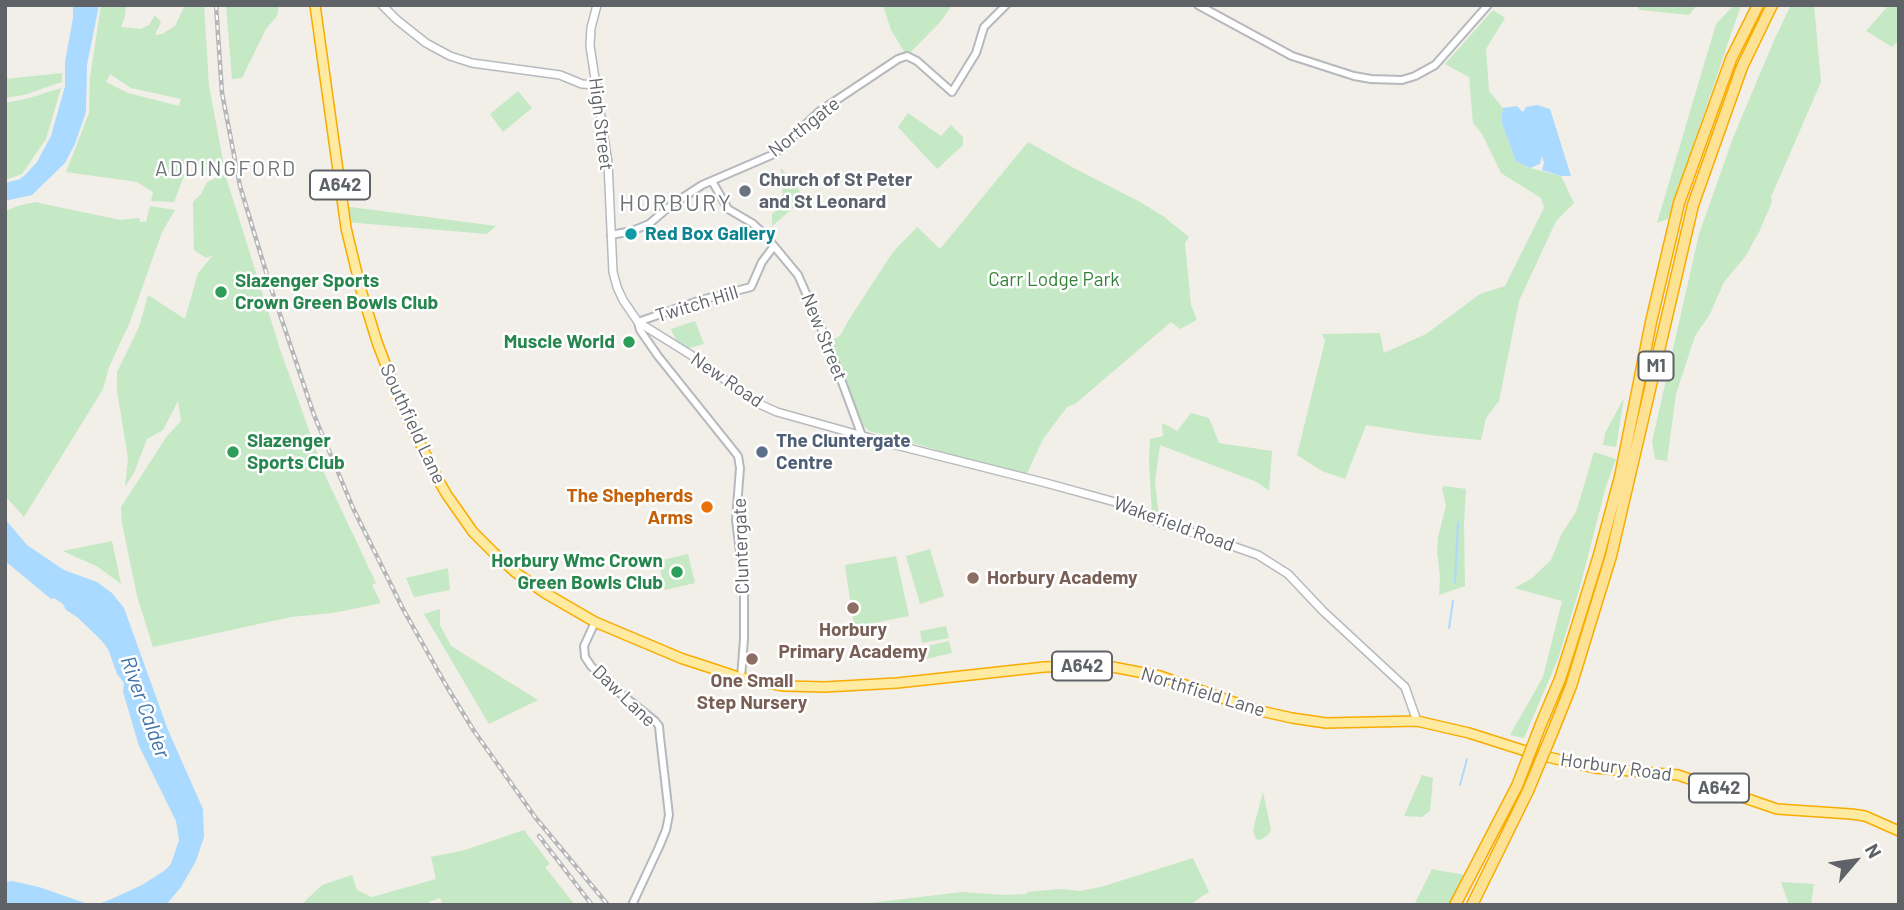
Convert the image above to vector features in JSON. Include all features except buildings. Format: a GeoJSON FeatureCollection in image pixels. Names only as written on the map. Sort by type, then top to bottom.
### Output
{"type":"FeatureCollection","features":[{"type":"Feature","properties":{"kind":"highway","name":"Southfield Lane"},"geometry":{"type":"LineString","coordinates":[[315,5],[349,239],[361,290],[376,342],[399,400],[441,485],[473,531],[494,553],[545,593],[595,622],[683,659],[741,678]]}},
{"type":"Feature","properties":{"kind":"highway","name":"M1"},"geometry":{"type":"LineString","coordinates":[[1455,905],[1517,786],[1560,679],[1620,477],[1651,322],[1679,203],[1731,59],[1758,5]]}},
{"type":"Feature","properties":{"kind":"highway","name":"M1"},"geometry":{"type":"LineString","coordinates":[[1472,905],[1528,791],[1570,686],[1611,556],[1693,205],[1742,67],[1772,5]]}},
{"type":"Feature","properties":{"kind":"highway","name":"Northfield Lane"},"geometry":{"type":"LineString","coordinates":[[741,678],[784,686],[841,687],[920,682],[1044,667],[1101,666],[1160,676],[1256,710],[1292,718],[1326,723],[1417,721],[1469,733],[1535,754]]}},
{"type":"Feature","properties":{"kind":"highway","name":"Horbury Road"},"geometry":{"type":"LineString","coordinates":[[1535,754],[1595,768],[1678,775],[1777,809],[1851,814],[1878,821],[1899,831]]}},
{"type":"Feature","properties":{"kind":"main road"},"geometry":{"type":"LineString","coordinates":[[382,5],[431,46],[450,55],[472,63],[560,75],[582,84],[597,85]]}},
{"type":"Feature","properties":{"kind":"main road","name":"High Street"},"geometry":{"type":"LineString","coordinates":[[597,5],[590,46],[608,163],[613,272],[628,311],[638,322]]}},
{"type":"Feature","properties":{"kind":"main road","name":"New Road"},"geometry":{"type":"LineString","coordinates":[[638,322],[691,355],[757,403],[777,412],[862,436]]}},
{"type":"Feature","properties":{"kind":"main road","name":"Wakefield Road"},"geometry":{"type":"LineString","coordinates":[[862,436],[1115,502],[1163,524],[1258,555],[1288,574],[1323,611],[1405,687],[1417,721]]}},
{"type":"Feature","properties":{"kind":"street","name":"Northgate"},"geometry":{"type":"LineString","coordinates":[[611,235],[649,224],[670,205],[693,190],[774,154],[820,111],[898,59],[907,56],[917,61],[952,92],[976,53],[984,27],[1006,5]]}},
{"type":"Feature","properties":{"kind":"street"},"geometry":{"type":"LineString","coordinates":[[1198,5],[1292,56],[1354,76],[1402,80],[1435,65],[1489,5]]}},
{"type":"Feature","properties":{"kind":"street","name":"New Street"},"geometry":{"type":"LineString","coordinates":[[712,181],[728,209],[752,223],[764,234],[799,275],[862,436]]}},
{"type":"Feature","properties":{"kind":"street","name":"Twitch Hill"},"geometry":{"type":"LineString","coordinates":[[638,322],[701,300],[751,287],[762,262],[774,246]]}},
{"type":"Feature","properties":{"kind":"street","name":"Cluntergate"},"geometry":{"type":"LineString","coordinates":[[638,322],[640,330],[659,357],[738,456],[740,468],[736,520],[744,584],[741,678]]}},
{"type":"Feature","properties":{"kind":"street","name":"Daw Lane"},"geometry":{"type":"LineString","coordinates":[[595,622],[584,646],[585,657],[615,689],[659,726],[669,815],[666,830],[632,905]]}},
{"type":"Feature","properties":{"kind":"green space"},"geometry":{"type":"Polygon","coordinates":[[[101,5],[126,5],[121,27],[141,29],[149,25],[155,15],[161,22],[155,35],[175,26],[185,5],[204,5],[209,86],[224,166],[207,173],[189,163],[174,202],[151,201],[153,192],[137,182],[66,172],[89,113],[90,78],[101,5]],[[110,74],[106,82],[128,93],[179,106],[181,99],[131,88],[110,74]]]}},
{"type":"Feature","properties":{"kind":"green space"},"geometry":{"type":"Polygon","coordinates":[[[226,5],[279,5],[277,16],[266,29],[242,78],[232,79],[226,5]]]}},
{"type":"Feature","properties":{"kind":"green space"},"geometry":{"type":"Polygon","coordinates":[[[883,5],[952,5],[941,21],[907,56],[891,30],[883,5]]]}},
{"type":"Feature","properties":{"kind":"green space"},"geometry":{"type":"Polygon","coordinates":[[[1636,5],[1697,5],[1689,15],[1640,10],[1636,5]]]}},
{"type":"Feature","properties":{"kind":"green space"},"geometry":{"type":"Polygon","coordinates":[[[1734,5],[1741,5],[1668,219],[1657,223],[1716,24],[1734,5]]]}},
{"type":"Feature","properties":{"kind":"green space"},"geometry":{"type":"Polygon","coordinates":[[[1791,5],[1814,5],[1821,82],[1771,197],[1772,202],[1759,232],[1745,257],[1724,282],[1710,314],[1695,336],[1676,394],[1667,461],[1655,459],[1652,442],[1699,234],[1733,138],[1791,5]]]}},
{"type":"Feature","properties":{"kind":"green space"},"geometry":{"type":"Polygon","coordinates":[[[1889,5],[1899,5],[1899,40],[1892,47],[1866,31],[1889,5]]]}},
{"type":"Feature","properties":{"kind":"green space"},"geometry":{"type":"Polygon","coordinates":[[[1493,10],[1505,18],[1486,49],[1489,91],[1503,108],[1501,121],[1516,161],[1530,168],[1561,176],[1574,203],[1556,221],[1519,301],[1499,401],[1486,418],[1481,440],[1366,425],[1345,479],[1322,471],[1297,455],[1325,341],[1322,334],[1380,333],[1384,353],[1426,334],[1480,294],[1505,286],[1544,208],[1541,198],[1501,173],[1482,134],[1473,123],[1469,77],[1445,64],[1493,10]]]}},
{"type":"Feature","properties":{"kind":"green space"},"geometry":{"type":"Polygon","coordinates":[[[62,73],[62,82],[24,95],[5,98],[5,79],[62,73]]]}},
{"type":"Feature","properties":{"kind":"green space"},"geometry":{"type":"Polygon","coordinates":[[[61,88],[46,139],[22,174],[5,180],[5,103],[61,88]]]}},
{"type":"Feature","properties":{"kind":"green space"},"geometry":{"type":"Polygon","coordinates":[[[518,91],[532,108],[503,132],[490,114],[518,91]]]}},
{"type":"Feature","properties":{"kind":"green space"},"geometry":{"type":"Polygon","coordinates":[[[908,113],[941,136],[951,125],[963,137],[963,145],[937,169],[898,127],[908,113]]]}},
{"type":"Feature","properties":{"kind":"green space","name":"Carr Lodge Park"},"geometry":{"type":"Polygon","coordinates":[[[1028,142],[1140,202],[1189,237],[1185,243],[1191,305],[1197,320],[1180,329],[1171,322],[1075,404],[1067,407],[1043,439],[1025,478],[956,460],[934,449],[869,431],[863,425],[828,342],[840,336],[893,252],[917,227],[940,249],[1028,142]]]}},
{"type":"Feature","properties":{"kind":"green space"},"geometry":{"type":"Polygon","coordinates":[[[781,168],[805,198],[772,226],[772,214],[783,204],[781,168]]]}},
{"type":"Feature","properties":{"kind":"green space","name":"Slazenger Sports Club"},"geometry":{"type":"Polygon","coordinates":[[[225,174],[280,349],[325,475],[376,583],[372,585],[381,603],[333,613],[291,617],[153,647],[137,596],[121,507],[167,436],[181,421],[178,401],[163,430],[147,439],[134,473],[125,487],[128,458],[117,391],[117,372],[139,327],[148,295],[185,319],[198,273],[213,255],[206,258],[194,250],[193,202],[207,182],[225,174]]]}},
{"type":"Feature","properties":{"kind":"green space"},"geometry":{"type":"Polygon","coordinates":[[[35,202],[120,220],[139,218],[140,222],[146,222],[150,206],[175,210],[162,232],[130,322],[109,367],[103,389],[24,517],[7,498],[5,491],[5,211],[35,202]]]}},
{"type":"Feature","properties":{"kind":"green space"},"geometry":{"type":"Polygon","coordinates":[[[343,206],[496,226],[487,234],[346,222],[343,206]]]}},
{"type":"Feature","properties":{"kind":"green space"},"geometry":{"type":"Polygon","coordinates":[[[695,321],[704,344],[689,348],[676,340],[671,329],[695,321]]]}},
{"type":"Feature","properties":{"kind":"green space"},"geometry":{"type":"Polygon","coordinates":[[[1624,398],[1616,447],[1603,445],[1605,433],[1624,398]]]}},
{"type":"Feature","properties":{"kind":"green space"},"geometry":{"type":"Polygon","coordinates":[[[1191,413],[1209,418],[1219,443],[1272,451],[1269,491],[1257,482],[1160,445],[1155,482],[1159,517],[1152,515],[1150,439],[1163,436],[1162,423],[1177,431],[1191,413]]]}},
{"type":"Feature","properties":{"kind":"green space"},"geometry":{"type":"Polygon","coordinates":[[[1594,452],[1616,459],[1606,486],[1580,587],[1558,659],[1524,738],[1510,735],[1543,677],[1562,601],[1514,588],[1531,579],[1551,560],[1562,533],[1576,512],[1594,452]]]}},
{"type":"Feature","properties":{"kind":"green space"},"geometry":{"type":"Polygon","coordinates":[[[1445,486],[1466,489],[1465,586],[1439,595],[1437,551],[1446,506],[1442,488],[1445,486]]]}},
{"type":"Feature","properties":{"kind":"green space"},"geometry":{"type":"Polygon","coordinates":[[[112,541],[121,584],[98,567],[63,551],[112,541]]]}},
{"type":"Feature","properties":{"kind":"green space"},"geometry":{"type":"Polygon","coordinates":[[[930,549],[944,596],[920,604],[906,556],[930,549]]]}},
{"type":"Feature","properties":{"kind":"green space","name":"Horbury Wmc Crown Green Bowls Club"},"geometry":{"type":"Polygon","coordinates":[[[688,554],[695,583],[665,590],[658,561],[688,554]]]}},
{"type":"Feature","properties":{"kind":"green space"},"geometry":{"type":"Polygon","coordinates":[[[896,556],[909,616],[854,627],[845,565],[896,556]]]}},
{"type":"Feature","properties":{"kind":"green space"},"geometry":{"type":"Polygon","coordinates":[[[448,568],[450,590],[414,597],[406,578],[448,568]]]}},
{"type":"Feature","properties":{"kind":"green space"},"geometry":{"type":"Polygon","coordinates":[[[440,609],[440,625],[451,646],[538,700],[489,724],[424,614],[440,609]]]}},
{"type":"Feature","properties":{"kind":"green space"},"geometry":{"type":"Polygon","coordinates":[[[946,626],[949,638],[922,643],[920,631],[946,626]]]}},
{"type":"Feature","properties":{"kind":"green space"},"geometry":{"type":"Polygon","coordinates":[[[949,641],[952,653],[926,659],[923,647],[949,641]]]}},
{"type":"Feature","properties":{"kind":"green space"},"geometry":{"type":"Polygon","coordinates":[[[1422,775],[1433,778],[1430,811],[1422,817],[1404,816],[1422,775]]]}},
{"type":"Feature","properties":{"kind":"green space"},"geometry":{"type":"Polygon","coordinates":[[[1263,792],[1271,830],[1260,840],[1256,839],[1253,830],[1263,792]]]}},
{"type":"Feature","properties":{"kind":"green space"},"geometry":{"type":"Polygon","coordinates":[[[524,830],[550,864],[545,867],[575,905],[443,905],[440,898],[429,902],[429,905],[301,905],[322,885],[352,875],[357,890],[372,897],[436,879],[431,857],[465,850],[524,830]]]}},
{"type":"Feature","properties":{"kind":"green space"},"geometry":{"type":"Polygon","coordinates":[[[1193,858],[1209,892],[1189,905],[853,905],[962,892],[1004,895],[1060,889],[1080,891],[1193,858]]]}},
{"type":"Feature","properties":{"kind":"green space"},"geometry":{"type":"Polygon","coordinates":[[[1432,869],[1464,875],[1449,905],[1414,905],[1432,869]]]}},
{"type":"Feature","properties":{"kind":"green space"},"geometry":{"type":"Polygon","coordinates":[[[1781,882],[1814,884],[1811,905],[1789,905],[1781,882]]]}},
{"type":"Feature","properties":{"kind":"water"},"geometry":{"type":"Polygon","coordinates":[[[73,5],[99,5],[87,65],[86,112],[75,144],[65,163],[32,195],[5,201],[5,183],[20,179],[26,174],[37,162],[51,136],[65,86],[65,62],[73,5]]]}},
{"type":"Feature","properties":{"kind":"water"},"geometry":{"type":"Polygon","coordinates":[[[1537,105],[1550,109],[1571,176],[1542,170],[1542,156],[1540,164],[1530,168],[1516,161],[1501,121],[1503,108],[1517,106],[1523,112],[1526,107],[1537,105]]]}},
{"type":"Feature","properties":{"kind":"water","name":"River Calder"},"geometry":{"type":"Polygon","coordinates":[[[5,519],[27,545],[64,570],[97,582],[112,593],[124,608],[168,730],[203,809],[204,837],[196,861],[181,887],[166,905],[5,905],[5,882],[12,881],[88,904],[107,901],[142,885],[164,871],[171,864],[179,840],[176,821],[139,746],[123,692],[124,683],[117,674],[108,649],[77,617],[66,610],[63,604],[51,599],[5,561],[5,519]]]}},
{"type":"Feature","properties":{"kind":"waterway"},"geometry":{"type":"LineString","coordinates":[[1455,582],[1458,522]]}},
{"type":"Feature","properties":{"kind":"waterway"},"geometry":{"type":"LineString","coordinates":[[1449,628],[1453,601]]}},
{"type":"Feature","properties":{"kind":"waterway"},"geometry":{"type":"LineString","coordinates":[[1460,785],[1467,759]]}},
{"type":"Feature","properties":{"kind":"railway"},"geometry":{"type":"LineString","coordinates":[[216,5],[222,93],[240,186],[314,415],[353,508],[403,609],[474,731],[535,817],[608,905]]}},
{"type":"Feature","properties":{"kind":"railway"},"geometry":{"type":"LineString","coordinates":[[539,836],[592,905]]}},
{"type":"Feature","properties":{"kind":"place","name":"Church of St Peter and St Leonard"},"geometry":{"type":"Point","coordinates":[745,191]}},
{"type":"Feature","properties":{"kind":"place","name":"Red Box Gallery"},"geometry":{"type":"Point","coordinates":[631,234]}},
{"type":"Feature","properties":{"kind":"place","name":"Slazenger Sports Crown Green Bowls Club"},"geometry":{"type":"Point","coordinates":[221,292]}},
{"type":"Feature","properties":{"kind":"place","name":"Muscle World"},"geometry":{"type":"Point","coordinates":[629,342]}},
{"type":"Feature","properties":{"kind":"place","name":"Slazenger Sports Club"},"geometry":{"type":"Point","coordinates":[233,452]}},
{"type":"Feature","properties":{"kind":"place","name":"The Cluntergate Centre"},"geometry":{"type":"Point","coordinates":[762,452]}},
{"type":"Feature","properties":{"kind":"place","name":"The Shepherds Arms"},"geometry":{"type":"Point","coordinates":[707,507]}},
{"type":"Feature","properties":{"kind":"place","name":"Horbury Wmc Crown Green Bowls Club"},"geometry":{"type":"Point","coordinates":[677,572]}},
{"type":"Feature","properties":{"kind":"place","name":"Horbury Academy"},"geometry":{"type":"Point","coordinates":[973,578]}},
{"type":"Feature","properties":{"kind":"place","name":"Horbury Primary Academy"},"geometry":{"type":"Point","coordinates":[853,608]}},
{"type":"Feature","properties":{"kind":"place","name":"One Small Step Nursery"},"geometry":{"type":"Point","coordinates":[752,659]}},
{"type":"Feature","properties":{"kind":"district","name":"ADDINGFORD"},"geometry":{"type":"Point","coordinates":[226,169]}},
{"type":"Feature","properties":{"kind":"district","name":"HORBURY"},"geometry":{"type":"Point","coordinates":[676,203]}}]}
